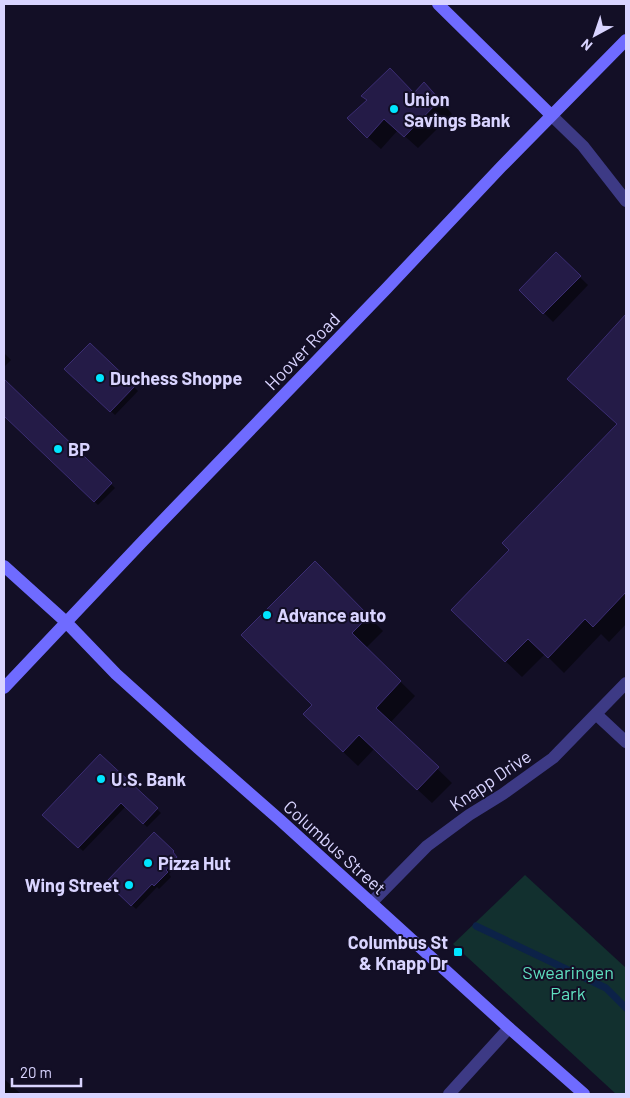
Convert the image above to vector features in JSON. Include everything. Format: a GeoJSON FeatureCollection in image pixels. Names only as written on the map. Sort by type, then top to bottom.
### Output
{"type":"FeatureCollection","features":[{"type":"Feature","properties":{"kind":"main road"},"geometry":{"type":"LineString","coordinates":[[438,4],[551,115]]}},
{"type":"Feature","properties":{"kind":"main road","name":"Hoover Road"},"geometry":{"type":"LineString","coordinates":[[4,688],[551,115],[626,40]]}},
{"type":"Feature","properties":{"kind":"main road","name":"Columbus Street"},"geometry":{"type":"LineString","coordinates":[[4,566],[66,622],[116,674],[508,1028],[584,1094]]}},
{"type":"Feature","properties":{"kind":"street"},"geometry":{"type":"LineString","coordinates":[[551,115],[583,146],[626,201]]}},
{"type":"Feature","properties":{"kind":"street","name":"Knapp Drive"},"geometry":{"type":"LineString","coordinates":[[371,903],[427,846],[553,758],[626,684]]}},
{"type":"Feature","properties":{"kind":"street"},"geometry":{"type":"LineString","coordinates":[[597,715],[626,742]]}},
{"type":"Feature","properties":{"kind":"street"},"geometry":{"type":"LineString","coordinates":[[450,1094],[508,1028]]}},
{"type":"Feature","properties":{"kind":"green space","name":"Swearingen Park"},"geometry":{"type":"Polygon","coordinates":[[[525,875],[626,968],[626,1094],[616,1094],[453,944],[525,875]]]}},
{"type":"Feature","properties":{"kind":"building","name":"Union Savings Bank"},"geometry":{"type":"Polygon","coordinates":[[[390,68],[414,93],[424,82],[440,100],[404,137],[384,119],[367,138],[347,118],[367,100],[361,96],[390,68]]]}},
{"type":"Feature","properties":{"kind":"building"},"geometry":{"type":"Polygon","coordinates":[[[556,252],[581,276],[543,314],[519,290],[556,252]]]}},
{"type":"Feature","properties":{"kind":"building"},"geometry":{"type":"Polygon","coordinates":[[[626,314],[626,592],[593,627],[585,619],[548,658],[528,639],[505,662],[451,610],[509,550],[502,543],[617,424],[567,379],[626,314]]]}},
{"type":"Feature","properties":{"kind":"building","name":"Duchess Shoppe"},"geometry":{"type":"Polygon","coordinates":[[[90,343],[135,386],[110,412],[64,369],[90,343]]]}},
{"type":"Feature","properties":{"kind":"building","name":"BP"},"geometry":{"type":"Polygon","coordinates":[[[4,379],[112,483],[94,502],[4,416],[4,379]]]}},
{"type":"Feature","properties":{"kind":"building"},"geometry":{"type":"Polygon","coordinates":[[[315,561],[369,616],[352,633],[401,681],[376,708],[439,767],[417,790],[359,735],[343,752],[303,714],[312,705],[241,635],[315,561]]]}},
{"type":"Feature","properties":{"kind":"building","name":"U.S. Bank"},"geometry":{"type":"Polygon","coordinates":[[[100,754],[158,808],[143,824],[121,803],[78,848],[42,815],[100,754]]]}},
{"type":"Feature","properties":{"kind":"building","name":"Pizza Hut"},"geometry":{"type":"Polygon","coordinates":[[[154,832],[174,851],[177,857],[166,870],[168,872],[154,886],[152,884],[131,906],[106,882],[154,832]]]}},
{"type":"Feature","properties":{"kind":"waterway"},"geometry":{"type":"LineString","coordinates":[[476,926],[606,988],[626,1008]]}},
{"type":"Feature","properties":{"kind":"place","name":"Union Savings Bank"},"geometry":{"type":"Point","coordinates":[394,109]}},
{"type":"Feature","properties":{"kind":"place","name":"Duchess Shoppe"},"geometry":{"type":"Point","coordinates":[100,378]}},
{"type":"Feature","properties":{"kind":"place","name":"BP"},"geometry":{"type":"Point","coordinates":[58,449]}},
{"type":"Feature","properties":{"kind":"place","name":"Advance auto"},"geometry":{"type":"Point","coordinates":[267,615]}},
{"type":"Feature","properties":{"kind":"place","name":"U.S. Bank"},"geometry":{"type":"Point","coordinates":[101,779]}},
{"type":"Feature","properties":{"kind":"place","name":"Pizza Hut"},"geometry":{"type":"Point","coordinates":[148,863]}},
{"type":"Feature","properties":{"kind":"place","name":"Wing Street"},"geometry":{"type":"Point","coordinates":[129,885]}},
{"type":"Feature","properties":{"kind":"place","name":"Columbus St & Knapp Dr"},"geometry":{"type":"Point","coordinates":[458,952]}}]}
